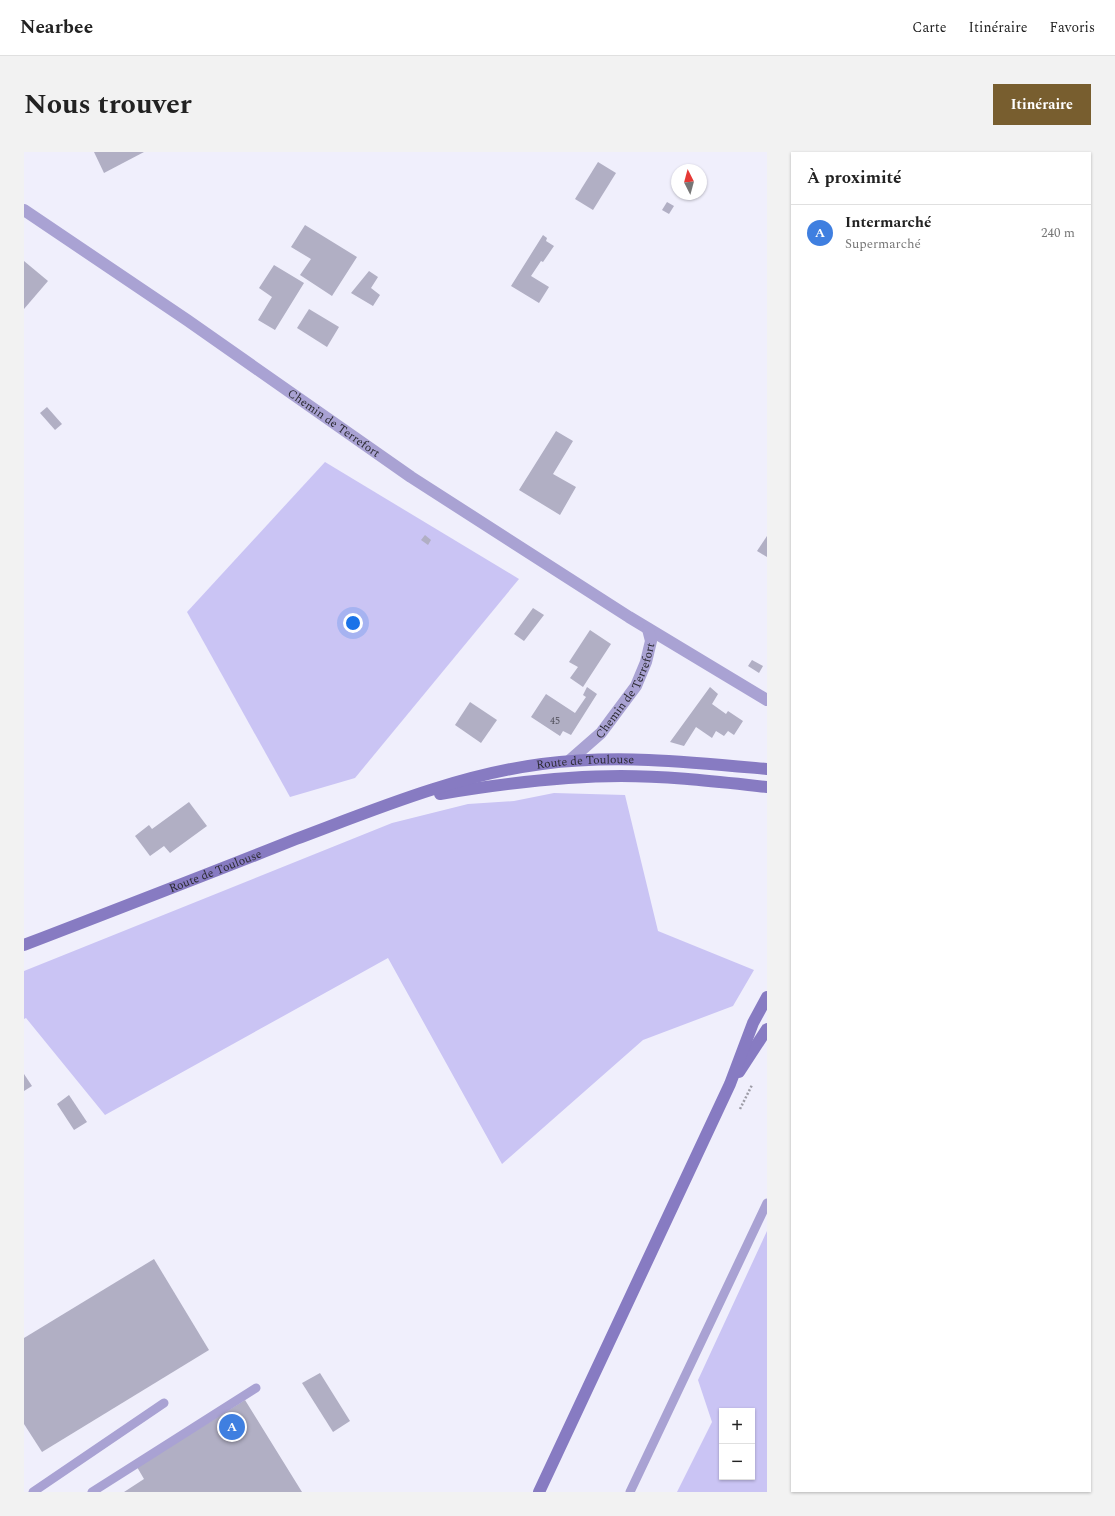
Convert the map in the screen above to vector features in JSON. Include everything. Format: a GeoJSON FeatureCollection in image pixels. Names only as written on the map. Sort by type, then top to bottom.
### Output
{"type":"FeatureCollection","features":[{"type":"Feature","properties":{"kind":"main road","name":"Route de Toulouse"},"geometry":{"type":"LineString","coordinates":[[24,945],[346,820],[464,779],[497,771],[568,761],[637,758],[767,769]]}},
{"type":"Feature","properties":{"kind":"main road","name":"Route de Toulouse"},"geometry":{"type":"LineString","coordinates":[[407,799],[526,781],[622,776],[767,787]]}},
{"type":"Feature","properties":{"kind":"main road"},"geometry":{"type":"LineString","coordinates":[[539,1492],[730,1084],[752,1022],[765,1000]]}},
{"type":"Feature","properties":{"kind":"main road"},"geometry":{"type":"LineString","coordinates":[[730,1084],[745,1065],[767,1028]]}},
{"type":"Feature","properties":{"kind":"street","name":"Chemin de Terrefort"},"geometry":{"type":"LineString","coordinates":[[24,210],[187,320],[411,477],[648,629],[767,700]]}},
{"type":"Feature","properties":{"kind":"street","name":"Chemin de Terrefort"},"geometry":{"type":"LineString","coordinates":[[568,761],[602,734],[636,686],[646,662],[651,641],[648,629]]}},
{"type":"Feature","properties":{"kind":"lane"},"geometry":{"type":"LineString","coordinates":[[630,1492],[767,1203]]}},
{"type":"Feature","properties":{"kind":"lane"},"geometry":{"type":"LineString","coordinates":[[92,1492],[256,1388]]}},
{"type":"Feature","properties":{"kind":"lane"},"geometry":{"type":"LineString","coordinates":[[33,1492],[164,1403]]}},
{"type":"Feature","properties":{"kind":"shaded area"},"geometry":{"type":"Polygon","coordinates":[[[325,462],[519,579],[355,778],[290,797],[187,612],[325,462]]]}},
{"type":"Feature","properties":{"kind":"shaded area"},"geometry":{"type":"Polygon","coordinates":[[[554,793],[625,795],[658,931],[754,970],[733,1006],[643,1040],[502,1164],[388,958],[105,1115],[26,1018],[24,1019],[24,971],[392,823],[468,804],[514,801],[554,793]]]}},
{"type":"Feature","properties":{"kind":"shaded area"},"geometry":{"type":"Polygon","coordinates":[[[767,1231],[767,1492],[677,1492],[712,1422],[698,1380],[767,1231]]]}},
{"type":"Feature","properties":{"kind":"building"},"geometry":{"type":"Polygon","coordinates":[[[94,152],[144,152],[104,173],[94,152]]]}},
{"type":"Feature","properties":{"kind":"building"},"geometry":{"type":"Polygon","coordinates":[[[598,162],[616,173],[593,210],[575,199],[598,162]]]}},
{"type":"Feature","properties":{"kind":"building"},"geometry":{"type":"Polygon","coordinates":[[[667,202],[674,206],[669,214],[662,210],[667,202]]]}},
{"type":"Feature","properties":{"kind":"building"},"geometry":{"type":"Polygon","coordinates":[[[305,225],[357,257],[332,296],[300,275],[311,259],[291,247],[305,225]]]}},
{"type":"Feature","properties":{"kind":"building"},"geometry":{"type":"Polygon","coordinates":[[[543,235],[547,238],[546,241],[554,246],[531,276],[549,287],[539,303],[511,286],[543,235]]]}},
{"type":"Feature","properties":{"kind":"building"},"geometry":{"type":"Polygon","coordinates":[[[24,261],[48,281],[24,309],[24,261]]]}},
{"type":"Feature","properties":{"kind":"building"},"geometry":{"type":"Polygon","coordinates":[[[274,265],[304,283],[275,330],[258,320],[272,297],[259,288],[274,265]]]}},
{"type":"Feature","properties":{"kind":"building"},"geometry":{"type":"Polygon","coordinates":[[[369,271],[378,277],[371,288],[380,295],[373,306],[351,293],[369,271]]]}},
{"type":"Feature","properties":{"kind":"building"},"geometry":{"type":"Polygon","coordinates":[[[309,309],[339,327],[327,347],[297,328],[309,309]]]}},
{"type":"Feature","properties":{"kind":"building"},"geometry":{"type":"Polygon","coordinates":[[[47,407],[62,424],[55,430],[40,413],[47,407]]]}},
{"type":"Feature","properties":{"kind":"building"},"geometry":{"type":"Polygon","coordinates":[[[556,431],[573,441],[553,474],[576,487],[560,515],[519,490],[556,431]]]}},
{"type":"Feature","properties":{"kind":"building"},"geometry":{"type":"Polygon","coordinates":[[[425,535],[431,540],[428,545],[421,540],[425,535]]]}},
{"type":"Feature","properties":{"kind":"building"},"geometry":{"type":"Polygon","coordinates":[[[767,536],[767,557],[757,551],[767,536]]]}},
{"type":"Feature","properties":{"kind":"building"},"geometry":{"type":"Polygon","coordinates":[[[533,608],[544,615],[524,641],[514,634],[533,608]]]}},
{"type":"Feature","properties":{"kind":"building"},"geometry":{"type":"Polygon","coordinates":[[[590,630],[611,644],[583,687],[570,678],[578,667],[569,662],[590,630]]]}},
{"type":"Feature","properties":{"kind":"building"},"geometry":{"type":"Polygon","coordinates":[[[752,660],[763,666],[759,673],[748,666],[752,660]]]}},
{"type":"Feature","properties":{"kind":"building"},"geometry":{"type":"Polygon","coordinates":[[[587,687],[597,694],[571,735],[563,731],[560,736],[531,717],[546,694],[575,713],[586,697],[583,695],[587,687]]]}},
{"type":"Feature","properties":{"kind":"building"},"geometry":{"type":"Polygon","coordinates":[[[710,687],[718,694],[712,704],[726,714],[728,711],[743,721],[734,735],[728,731],[724,736],[716,731],[712,738],[696,727],[684,746],[670,742],[710,687]]]}},
{"type":"Feature","properties":{"kind":"building"},"geometry":{"type":"Polygon","coordinates":[[[470,702],[497,720],[481,743],[455,725],[470,702]]]}},
{"type":"Feature","properties":{"kind":"building"},"geometry":{"type":"Polygon","coordinates":[[[189,802],[207,826],[170,853],[164,846],[150,856],[135,836],[149,825],[152,829],[189,802]]]}},
{"type":"Feature","properties":{"kind":"building"},"geometry":{"type":"Polygon","coordinates":[[[24,1074],[32,1086],[24,1091],[24,1074]]]}},
{"type":"Feature","properties":{"kind":"building"},"geometry":{"type":"Polygon","coordinates":[[[69,1095],[87,1122],[74,1130],[57,1104],[69,1095]]]}},
{"type":"Feature","properties":{"kind":"building"},"geometry":{"type":"Polygon","coordinates":[[[154,1259],[209,1350],[42,1452],[24,1424],[24,1338],[154,1259]]]}},
{"type":"Feature","properties":{"kind":"building"},"geometry":{"type":"Polygon","coordinates":[[[320,1373],[350,1421],[333,1432],[302,1383],[320,1373]]]}},
{"type":"Feature","properties":{"kind":"building"},"geometry":{"type":"Polygon","coordinates":[[[245,1400],[302,1492],[124,1492],[144,1479],[137,1467],[245,1400]]]}},
{"type":"Feature","properties":{"kind":"place","name":"Intermarché"},"geometry":{"type":"Point","coordinates":[232,1427]}}]}
